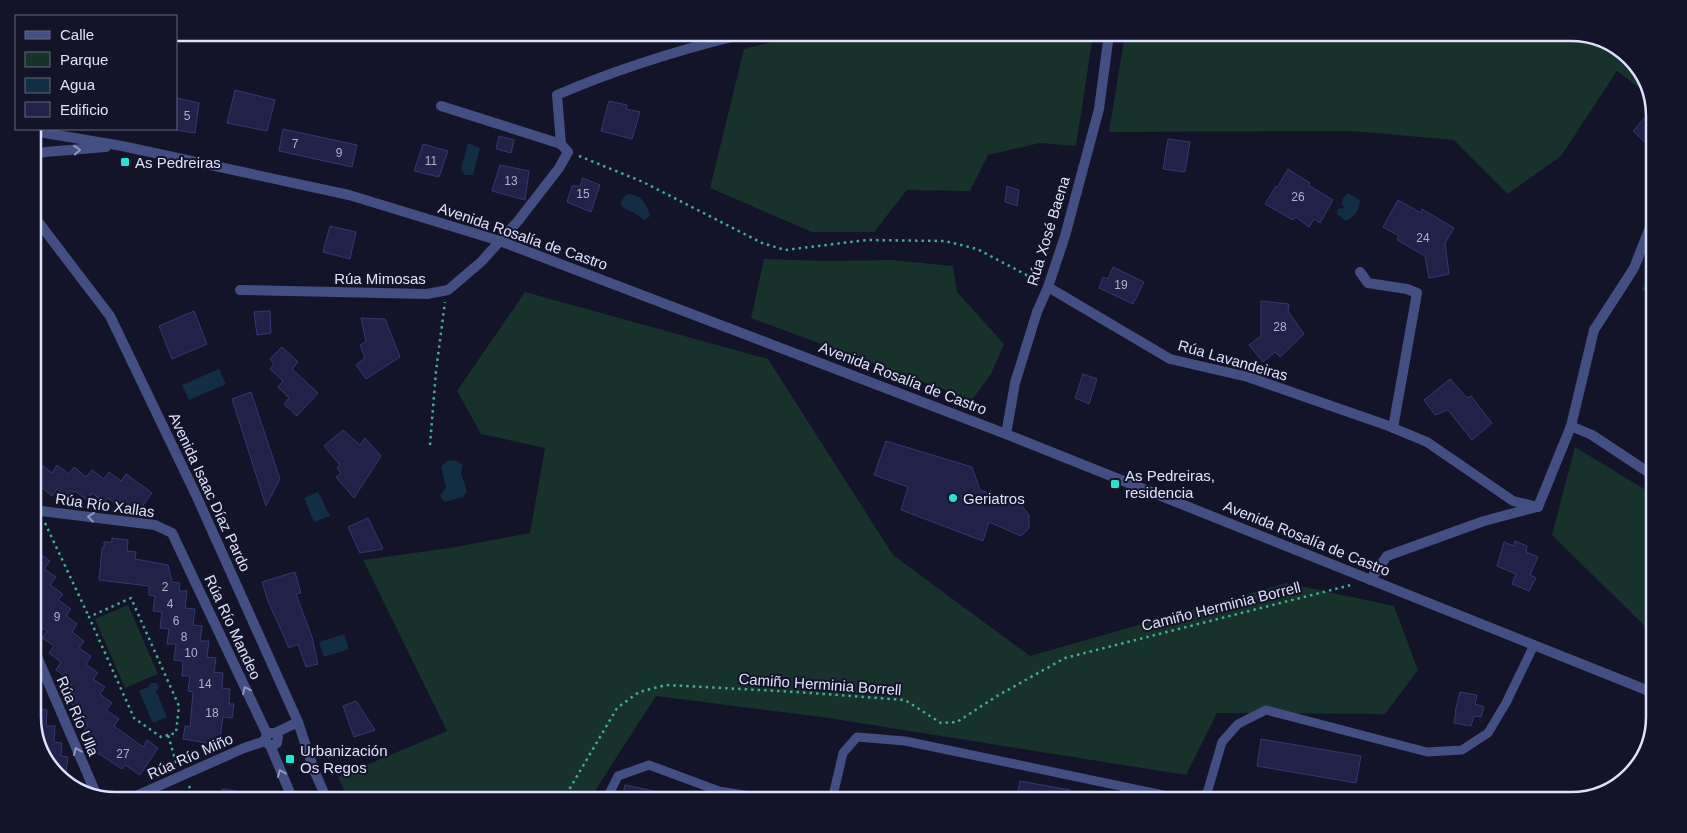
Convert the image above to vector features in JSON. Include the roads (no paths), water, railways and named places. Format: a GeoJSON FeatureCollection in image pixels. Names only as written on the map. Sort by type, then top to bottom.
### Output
{"type":"FeatureCollection","features":[{"type":"Feature","properties":{"kind":"street"},"geometry":{"type":"LineString","coordinates":[[441,106],[565,148],[557,95],[593,79],[686,48],[715,41]]}},
{"type":"Feature","properties":{"kind":"street","name":"Rúa Xosé Baena"},"geometry":{"type":"LineString","coordinates":[[1006,434],[1015,383],[1037,312],[1065,236],[1099,109],[1108,41]]}},
{"type":"Feature","properties":{"kind":"street","name":"Avenida Rosalía de Castro"},"geometry":{"type":"LineString","coordinates":[[41,132],[122,146],[349,195],[500,241],[1006,434],[1646,690]]}},
{"type":"Feature","properties":{"kind":"street","name":"Avenida Rosalía de Castro"},"geometry":{"type":"LineString","coordinates":[[41,153],[122,146]]}},
{"type":"Feature","properties":{"kind":"street","name":"Rúa Mimosas"},"geometry":{"type":"LineString","coordinates":[[240,290],[427,294],[448,290],[481,262],[500,241],[559,168],[565,148]]}},
{"type":"Feature","properties":{"kind":"street","name":"Avenida Isaac Díaz Pardo"},"geometry":{"type":"LineString","coordinates":[[41,225],[110,316],[196,495],[298,722],[324,792]]}},
{"type":"Feature","properties":{"kind":"street"},"geometry":{"type":"LineString","coordinates":[[1370,580],[1387,556],[1484,521],[1538,507],[1571,426],[1594,330],[1634,268],[1646,237]]}},
{"type":"Feature","properties":{"kind":"street"},"geometry":{"type":"LineString","coordinates":[[1360,272],[1368,283],[1407,289],[1418,293],[1393,428]]}},
{"type":"Feature","properties":{"kind":"street","name":"Rúa Lavandeiras"},"geometry":{"type":"LineString","coordinates":[[1048,286],[1170,359],[1248,377],[1393,428],[1427,442],[1514,501],[1538,507]]}},
{"type":"Feature","properties":{"kind":"street"},"geometry":{"type":"LineString","coordinates":[[1571,426],[1592,435],[1646,471]]}},
{"type":"Feature","properties":{"kind":"street","name":"Rúa Río Xallas"},"geometry":{"type":"LineString","coordinates":[[41,512],[155,525],[172,533]]}},
{"type":"Feature","properties":{"kind":"street","name":"Rúa Río Mandeo"},"geometry":{"type":"LineString","coordinates":[[172,533],[269,738],[290,792]]}},
{"type":"Feature","properties":{"kind":"street","name":"Rúa Río Ulla"},"geometry":{"type":"LineString","coordinates":[[41,666],[94,788]]}},
{"type":"Feature","properties":{"kind":"street","name":"Rúa Río Miño"},"geometry":{"type":"LineString","coordinates":[[145,792],[269,738],[298,722]]}},
{"type":"Feature","properties":{"kind":"lane"},"geometry":{"type":"LineString","coordinates":[[1208,792],[1222,742],[1238,724],[1266,710],[1427,752],[1462,750],[1488,733],[1506,703],[1534,645]]}},
{"type":"Feature","properties":{"kind":"lane"},"geometry":{"type":"LineString","coordinates":[[834,792],[843,754],[857,737],[905,741],[1149,792]]}},
{"type":"Feature","properties":{"kind":"lane"},"geometry":{"type":"LineString","coordinates":[[610,792],[618,776],[649,765],[724,792]]}},
{"type":"Feature","properties":{"kind":"water"},"geometry":{"type":"Polygon","coordinates":[[[468,143],[480,148],[473,175],[465,175],[461,169],[468,143]]]}},
{"type":"Feature","properties":{"kind":"water"},"geometry":{"type":"Polygon","coordinates":[[[1348,193],[1360,200],[1360,204],[1356,213],[1345,221],[1337,214],[1338,209],[1344,208],[1342,204],[1343,198],[1348,193]]]}},
{"type":"Feature","properties":{"kind":"water"},"geometry":{"type":"Polygon","coordinates":[[[628,194],[637,196],[643,201],[650,216],[645,220],[623,207],[620,203],[628,194]]]}},
{"type":"Feature","properties":{"kind":"water"},"geometry":{"type":"Polygon","coordinates":[[[219,369],[226,384],[189,400],[182,385],[219,369]]]}},
{"type":"Feature","properties":{"kind":"water"},"geometry":{"type":"Polygon","coordinates":[[[449,460],[457,461],[463,465],[461,474],[467,491],[463,497],[444,502],[440,495],[446,488],[441,466],[449,460]]]}},
{"type":"Feature","properties":{"kind":"water"},"geometry":{"type":"Polygon","coordinates":[[[318,492],[330,516],[314,522],[304,498],[318,492]]]}},
{"type":"Feature","properties":{"kind":"water"},"geometry":{"type":"Polygon","coordinates":[[[344,634],[349,649],[324,657],[319,642],[344,634]]]}},
{"type":"Feature","properties":{"kind":"water"},"geometry":{"type":"Polygon","coordinates":[[[151,683],[156,683],[159,687],[156,691],[167,717],[153,723],[139,691],[148,687],[151,683]]]}},
{"type":"Feature","properties":{"kind":"place","name":"As Pedreiras"},"geometry":{"type":"Point","coordinates":[125,162]}},
{"type":"Feature","properties":{"kind":"place","name":"As Pedreiras, residencia"},"geometry":{"type":"Point","coordinates":[1115,484]}},
{"type":"Feature","properties":{"kind":"place","name":"Geriatros"},"geometry":{"type":"Point","coordinates":[953,498]}},
{"type":"Feature","properties":{"kind":"place","name":"Urbanización Os Regos"},"geometry":{"type":"Point","coordinates":[290,759]}}]}
